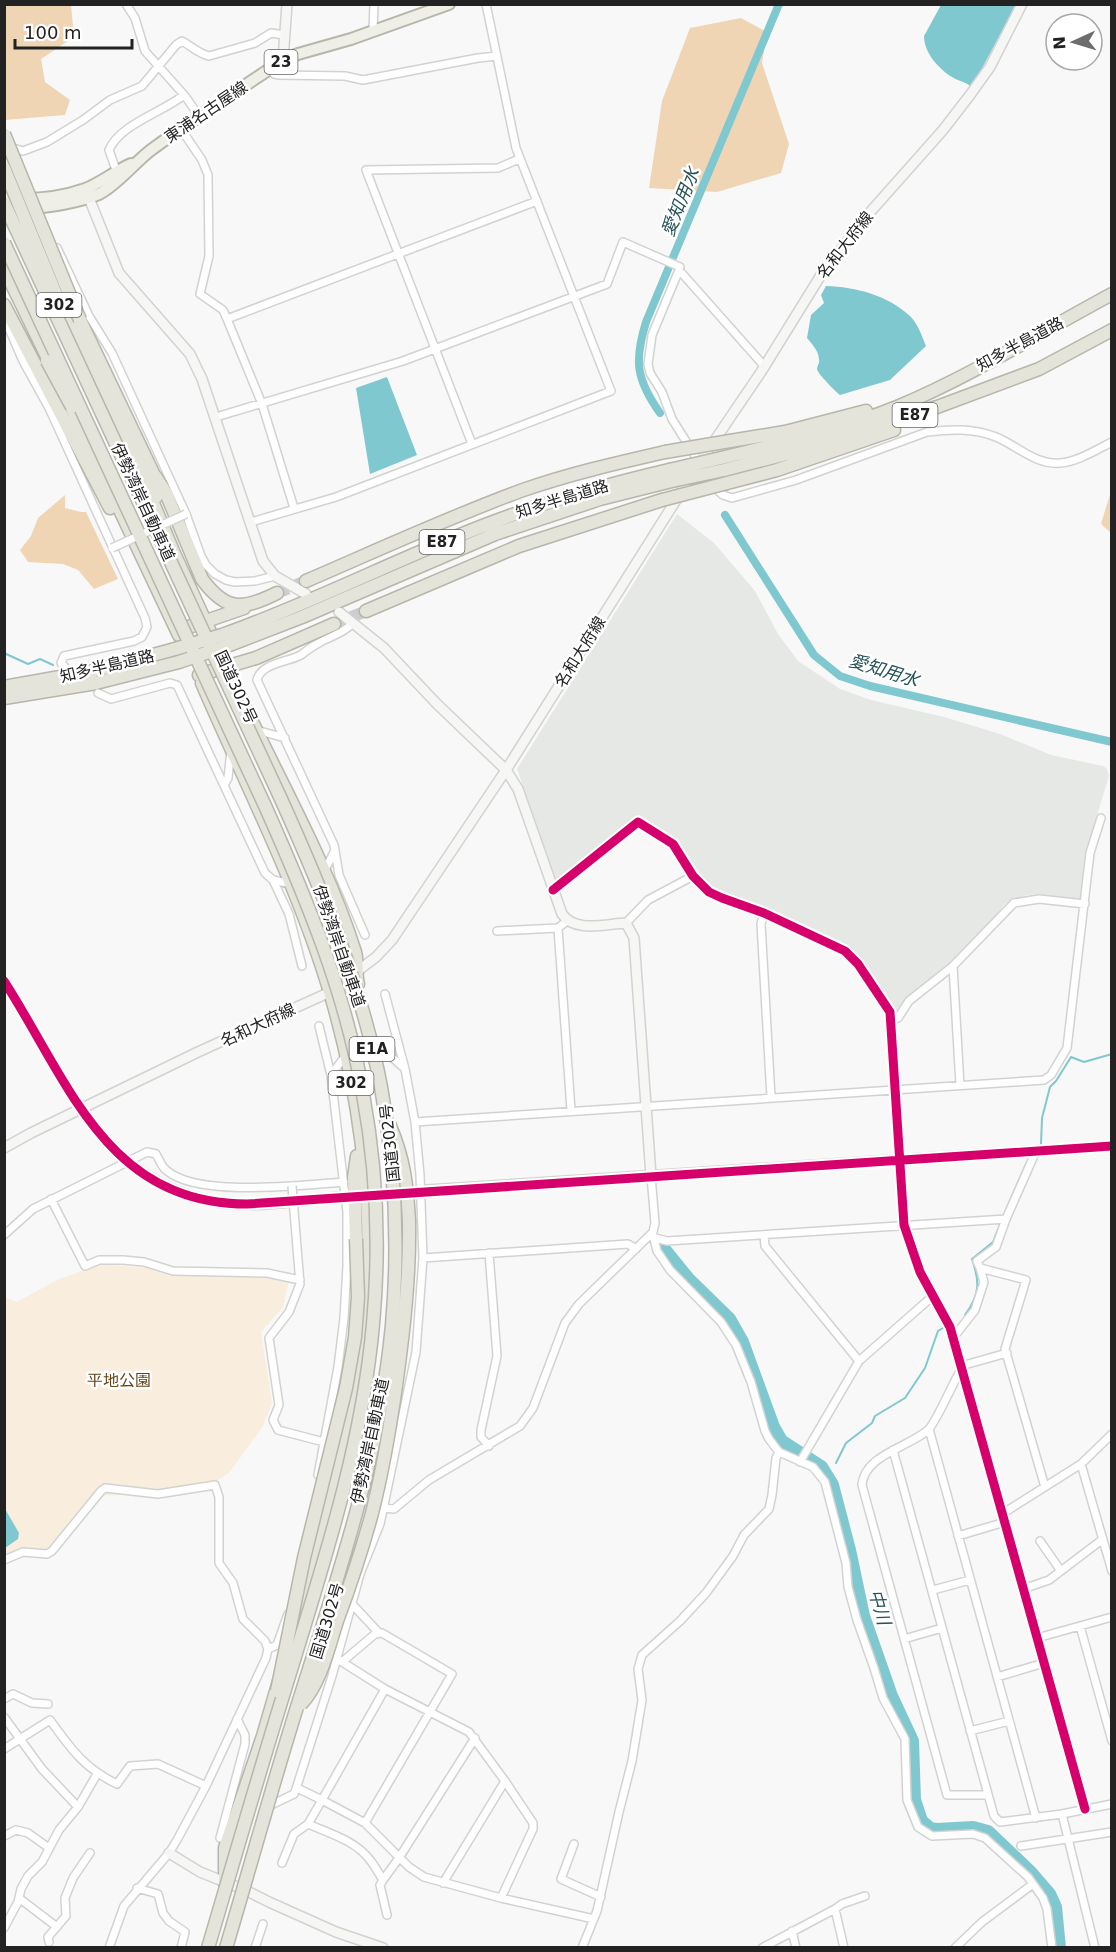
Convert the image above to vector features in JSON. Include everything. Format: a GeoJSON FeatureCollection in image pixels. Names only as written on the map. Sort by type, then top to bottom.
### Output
{"type":"FeatureCollection","features":[{"type":"Feature","properties":{"kind":"highway"},"geometry":{"type":"LineString","coordinates":[[4,134],[80,320],[153,473],[166,493],[202,579],[211,592],[225,602],[237,605],[256,604]]}},
{"type":"Feature","properties":{"kind":"highway"},"geometry":{"type":"LineString","coordinates":[[4,168],[114,439]]}},
{"type":"Feature","properties":{"kind":"highway","name":"国道302号"},"geometry":{"type":"LineString","coordinates":[[4,180],[10,203],[121,426],[205,621],[344,918],[356,956],[355,973],[374,1046],[390,1126],[395,1188],[396,1284],[393,1328],[380,1413],[359,1508],[334,1600],[227,1947]]}},
{"type":"Feature","properties":{"kind":"highway","name":"伊勢湾岸自動車道"},"geometry":{"type":"LineString","coordinates":[[10,203],[114,439],[272,779],[320,888],[370,1037],[381,1088],[388,1138],[395,1230],[392,1326],[371,1446],[352,1526],[227,1947]]}},
{"type":"Feature","properties":{"kind":"highway","name":"伊勢湾岸自動車道"},"geometry":{"type":"LineString","coordinates":[[4,243],[266,808],[305,898],[339,995],[352,1042],[370,1140],[376,1219],[376,1279],[372,1334],[361,1409],[315,1595],[207,1947]]}},
{"type":"Feature","properties":{"kind":"highway","name":"国道302号"},"geometry":{"type":"LineString","coordinates":[[4,268],[199,675],[292,884],[330,992],[346,1055],[360,1129],[368,1241],[367,1299],[359,1360],[331,1500],[263,1736],[225,1848],[225,1882],[207,1947]]}},
{"type":"Feature","properties":{"kind":"highway"},"geometry":{"type":"LineString","coordinates":[[4,280],[132,519]]}},
{"type":"Feature","properties":{"kind":"highway","name":"知多半島道路"},"geometry":{"type":"LineString","coordinates":[[723,464],[845,426],[918,397],[1112,294]]}},
{"type":"Feature","properties":{"kind":"highway"},"geometry":{"type":"LineString","coordinates":[[4,304],[126,536],[156,586]]}},
{"type":"Feature","properties":{"kind":"highway","name":"知多半島道路"},"geometry":{"type":"LineString","coordinates":[[4,698],[96,683],[302,617],[495,534],[671,475],[822,445],[937,407],[1039,369],[1112,330]]}},
{"type":"Feature","properties":{"kind":"highway"},"geometry":{"type":"LineString","coordinates":[[306,588],[425,529],[524,490],[615,463],[664,452],[785,432],[918,397]]}},
{"type":"Feature","properties":{"kind":"highway"},"geometry":{"type":"LineString","coordinates":[[366,611],[519,546],[662,500],[787,467],[888,432],[937,407]]}},
{"type":"Feature","properties":{"kind":"highway"},"geometry":{"type":"LineString","coordinates":[[153,473],[158,514]]}},
{"type":"Feature","properties":{"kind":"highway"},"geometry":{"type":"LineString","coordinates":[[177,631],[256,604],[277,593]]}},
{"type":"Feature","properties":{"kind":"highway"},"geometry":{"type":"LineString","coordinates":[[199,675],[256,658],[336,618]]}},
{"type":"Feature","properties":{"kind":"highway","name":"知多半島道路"},"geometry":{"type":"LineString","coordinates":[[4,687],[177,656]]}},
{"type":"Feature","properties":{"kind":"highway"},"geometry":{"type":"LineString","coordinates":[[297,1709],[313,1688],[355,1572],[372,1512],[402,1349],[410,1262],[409,1221],[406,1178],[401,1152],[390,1126]]}},
{"type":"Feature","properties":{"kind":"highway"},"geometry":{"type":"LineString","coordinates":[[269,1743],[304,1558],[348,1378],[355,1337],[358,1297],[354,1177],[360,1129]]}},
{"type":"Feature","properties":{"kind":"main road","name":"東浦名古屋線"},"geometry":{"type":"LineString","coordinates":[[4,212],[10,203],[87,193],[99,194],[116,183],[134,163],[283,60],[449,4]]}},
{"type":"Feature","properties":{"kind":"main road","name":"東浦名古屋線"},"geometry":{"type":"LineString","coordinates":[[10,203],[38,208],[87,193],[116,170],[134,163]]}},
{"type":"Feature","properties":{"kind":"street"},"geometry":{"type":"LineString","coordinates":[[126,4],[135,18],[145,51],[184,95],[199,116]]}},
{"type":"Feature","properties":{"kind":"street"},"geometry":{"type":"LineString","coordinates":[[283,60],[287,4]]}},
{"type":"Feature","properties":{"kind":"street"},"geometry":{"type":"LineString","coordinates":[[373,31],[374,4]]}},
{"type":"Feature","properties":{"kind":"street"},"geometry":{"type":"LineString","coordinates":[[251,522],[336,497],[611,391],[519,159],[486,4]]}},
{"type":"Feature","properties":{"kind":"street","name":"名和大府線"},"geometry":{"type":"LineString","coordinates":[[4,1148],[198,1052],[330,992],[376,957],[392,940],[506,770],[700,462],[765,367],[820,275],[872,210],[943,130],[990,67],[1022,4]]}},
{"type":"Feature","properties":{"kind":"street"},"geometry":{"type":"LineString","coordinates":[[4,145],[23,151],[47,142],[110,100],[142,86],[176,45],[182,41],[202,55],[209,56],[255,43],[271,33],[284,34]]}},
{"type":"Feature","properties":{"kind":"street"},"geometry":{"type":"LineString","coordinates":[[270,69],[274,74],[279,75],[345,76],[363,80],[497,56]]}},
{"type":"Feature","properties":{"kind":"street"},"geometry":{"type":"LineString","coordinates":[[116,170],[109,150],[112,144],[137,122],[173,104],[184,95]]}},
{"type":"Feature","properties":{"kind":"street"},"geometry":{"type":"LineString","coordinates":[[181,129],[202,160],[208,175],[209,256],[200,294],[223,310],[227,319],[262,404],[294,508]]}},
{"type":"Feature","properties":{"kind":"street"},"geometry":{"type":"LineString","coordinates":[[472,444],[366,170],[498,168],[519,159]]}},
{"type":"Feature","properties":{"kind":"street"},"geometry":{"type":"LineString","coordinates":[[87,193],[119,273],[189,354],[202,379],[263,561],[275,576],[306,588]]}},
{"type":"Feature","properties":{"kind":"street"},"geometry":{"type":"LineString","coordinates":[[227,319],[537,201]]}},
{"type":"Feature","properties":{"kind":"street"},"geometry":{"type":"LineString","coordinates":[[38,208],[89,316],[112,353],[186,514],[201,556],[215,574],[226,580],[255,581],[275,576]]}},
{"type":"Feature","properties":{"kind":"street"},"geometry":{"type":"LineString","coordinates":[[216,417],[404,361],[607,284],[623,242],[679,266]]}},
{"type":"Feature","properties":{"kind":"street"},"geometry":{"type":"LineString","coordinates":[[765,367],[679,270],[652,335],[648,364],[650,373],[662,392],[672,419],[716,489],[732,498],[796,480],[927,432],[971,430],[997,438],[1036,459],[1059,463],[1072,461],[1112,442]]}},
{"type":"Feature","properties":{"kind":"street"},"geometry":{"type":"LineString","coordinates":[[7,324],[23,361],[49,408],[145,618],[147,627],[142,637],[134,641],[64,656],[61,663],[65,667]]}},
{"type":"Feature","properties":{"kind":"street"},"geometry":{"type":"LineString","coordinates":[[112,548],[186,514]]}},
{"type":"Feature","properties":{"kind":"street"},"geometry":{"type":"LineString","coordinates":[[336,618],[353,623],[384,648],[437,704],[506,770],[518,789],[562,914],[567,921],[576,926],[626,923],[648,900],[693,876]]}},
{"type":"Feature","properties":{"kind":"street"},"geometry":{"type":"LineString","coordinates":[[353,623],[345,632],[317,644],[299,656],[269,667],[258,676],[257,680],[334,844],[339,874],[365,934]]}},
{"type":"Feature","properties":{"kind":"street"},"geometry":{"type":"LineString","coordinates":[[98,693],[111,699],[170,683],[177,685],[265,873],[273,880],[289,914],[302,966]]}},
{"type":"Feature","properties":{"kind":"street"},"geometry":{"type":"LineString","coordinates":[[256,730],[285,738]]}},
{"type":"Feature","properties":{"kind":"street"},"geometry":{"type":"LineString","coordinates":[[224,785],[228,778],[231,750]]}},
{"type":"Feature","properties":{"kind":"street"},"geometry":{"type":"LineString","coordinates":[[415,1122],[1044,1080],[1051,1075],[1066,1048],[1090,853],[1101,818]]}},
{"type":"Feature","properties":{"kind":"street"},"geometry":{"type":"LineString","coordinates":[[554,890],[638,822],[673,844],[693,876],[709,892],[829,942],[853,958],[890,1012],[904,1225],[920,1272],[950,1327],[1085,1809]]}},
{"type":"Feature","properties":{"kind":"street"},"geometry":{"type":"LineString","coordinates":[[324,872],[335,850]]}},
{"type":"Feature","properties":{"kind":"street"},"geometry":{"type":"LineString","coordinates":[[273,880],[292,884]]}},
{"type":"Feature","properties":{"kind":"street"},"geometry":{"type":"LineString","coordinates":[[891,1021],[898,1018],[909,1001],[953,966],[1014,903],[1039,899],[1085,904]]}},
{"type":"Feature","properties":{"kind":"street"},"geometry":{"type":"LineString","coordinates":[[765,914],[761,924],[771,1097]]}},
{"type":"Feature","properties":{"kind":"street"},"geometry":{"type":"LineString","coordinates":[[497,932],[558,928],[567,921]]}},
{"type":"Feature","properties":{"kind":"street"},"geometry":{"type":"LineString","coordinates":[[626,923],[634,938],[656,1223],[652,1237],[657,1251],[670,1270],[721,1322],[736,1344],[751,1382],[765,1431],[779,1452],[813,1467],[825,1482],[846,1563],[848,1587],[857,1620],[882,1698],[905,1739],[907,1800],[914,1821],[921,1831],[932,1836],[982,1835],[1033,1884],[1046,1903],[1052,1947]]}},
{"type":"Feature","properties":{"kind":"street"},"geometry":{"type":"LineString","coordinates":[[558,928],[571,1110]]}},
{"type":"Feature","properties":{"kind":"street"},"geometry":{"type":"LineString","coordinates":[[953,966],[960,1086]]}},
{"type":"Feature","properties":{"kind":"street"},"geometry":{"type":"LineString","coordinates":[[4,981],[81,1110],[106,1141],[144,1174],[172,1190],[196,1198],[224,1203],[247,1204],[340,1197]]}},
{"type":"Feature","properties":{"kind":"street"},"geometry":{"type":"LineString","coordinates":[[271,1805],[294,1794],[297,1788],[339,1661],[360,1574],[375,1539],[383,1508],[416,1352],[423,1258],[420,1175],[415,1122],[405,1069],[385,994]]}},
{"type":"Feature","properties":{"kind":"street"},"geometry":{"type":"LineString","coordinates":[[268,1649],[277,1646],[293,1597],[292,1587],[324,1442],[344,1318],[347,1212],[331,1075],[319,1026]]}},
{"type":"Feature","properties":{"kind":"street"},"geometry":{"type":"LineString","coordinates":[[374,1046],[384,1050],[405,1069]]}},
{"type":"Feature","properties":{"kind":"street"},"geometry":{"type":"LineString","coordinates":[[331,1075],[346,1055]]}},
{"type":"Feature","properties":{"kind":"street"},"geometry":{"type":"LineString","coordinates":[[427,1190],[1112,1146]]}},
{"type":"Feature","properties":{"kind":"street"},"geometry":{"type":"LineString","coordinates":[[4,1235],[33,1209],[151,1151],[156,1154],[166,1171],[202,1184],[235,1188],[344,1182]]}},
{"type":"Feature","properties":{"kind":"street"},"geometry":{"type":"LineString","coordinates":[[952,1338],[975,1310],[984,1282],[977,1261],[996,1247],[1036,1151]]}},
{"type":"Feature","properties":{"kind":"street"},"geometry":{"type":"LineString","coordinates":[[292,1186],[300,1280],[289,1312],[269,1338],[279,1405],[273,1420],[278,1430],[324,1442]]}},
{"type":"Feature","properties":{"kind":"street"},"geometry":{"type":"LineString","coordinates":[[51,1199],[85,1266],[99,1260],[123,1260],[144,1262],[173,1271],[267,1273],[300,1280]]}},
{"type":"Feature","properties":{"kind":"street"},"geometry":{"type":"LineString","coordinates":[[652,1237],[666,1241],[1006,1220]]}},
{"type":"Feature","properties":{"kind":"street"},"geometry":{"type":"LineString","coordinates":[[764,1234],[765,1246],[859,1362]]}},
{"type":"Feature","properties":{"kind":"street"},"geometry":{"type":"LineString","coordinates":[[383,1508],[394,1509],[429,1480],[520,1426],[533,1408],[565,1323],[579,1304],[636,1249],[652,1237]]}},
{"type":"Feature","properties":{"kind":"street"},"geometry":{"type":"LineString","coordinates":[[423,1258],[628,1244],[636,1249]]}},
{"type":"Feature","properties":{"kind":"street"},"geometry":{"type":"LineString","coordinates":[[489,1253],[496,1356],[481,1430],[481,1437],[489,1446]]}},
{"type":"Feature","properties":{"kind":"street"},"geometry":{"type":"LineString","coordinates":[[980,1268],[1026,1280],[1005,1349],[1045,1487]]}},
{"type":"Feature","properties":{"kind":"street"},"geometry":{"type":"LineString","coordinates":[[800,1462],[859,1362],[934,1295]]}},
{"type":"Feature","properties":{"kind":"street"},"geometry":{"type":"LineString","coordinates":[[988,1795],[970,1797],[947,1795],[862,1479],[868,1467],[929,1429],[962,1367],[1007,1353]]}},
{"type":"Feature","properties":{"kind":"street"},"geometry":{"type":"LineString","coordinates":[[929,1429],[1036,1818]]}},
{"type":"Feature","properties":{"kind":"street"},"geometry":{"type":"LineString","coordinates":[[1002,1514],[1082,1464],[1112,1434]]}},
{"type":"Feature","properties":{"kind":"street"},"geometry":{"type":"LineString","coordinates":[[893,1450],[994,1816],[1000,1822],[1062,1814],[1112,1804]]}},
{"type":"Feature","properties":{"kind":"street"},"geometry":{"type":"LineString","coordinates":[[582,1947],[601,1897],[632,1761],[642,1700],[638,1669],[642,1655],[680,1622],[706,1593],[733,1556],[744,1535],[769,1509],[776,1458],[779,1452]]}},
{"type":"Feature","properties":{"kind":"street"},"geometry":{"type":"LineString","coordinates":[[1082,1464],[1111,1569]]}},
{"type":"Feature","properties":{"kind":"street"},"geometry":{"type":"LineString","coordinates":[[4,1560],[23,1552],[47,1554],[52,1551],[105,1488],[158,1494],[215,1485],[219,1497],[219,1563],[233,1583],[243,1620],[265,1641],[268,1649],[266,1658],[206,1786],[169,1853],[124,1906],[109,1947]]}},
{"type":"Feature","properties":{"kind":"street"},"geometry":{"type":"LineString","coordinates":[[958,1536],[1005,1522]]}},
{"type":"Feature","properties":{"kind":"street"},"geometry":{"type":"LineString","coordinates":[[1023,1589],[1049,1580],[1103,1539]]}},
{"type":"Feature","properties":{"kind":"street"},"geometry":{"type":"LineString","coordinates":[[1040,1541],[1061,1571]]}},
{"type":"Feature","properties":{"kind":"street"},"geometry":{"type":"LineString","coordinates":[[933,1590],[970,1580]]}},
{"type":"Feature","properties":{"kind":"street"},"geometry":{"type":"LineString","coordinates":[[352,1604],[378,1632],[452,1674],[365,1823]]}},
{"type":"Feature","properties":{"kind":"street"},"geometry":{"type":"LineString","coordinates":[[1036,1638],[1112,1617]]}},
{"type":"Feature","properties":{"kind":"street"},"geometry":{"type":"LineString","coordinates":[[1080,1626],[1112,1741]]}},
{"type":"Feature","properties":{"kind":"street"},"geometry":{"type":"LineString","coordinates":[[904,1639],[942,1628]]}},
{"type":"Feature","properties":{"kind":"street"},"geometry":{"type":"LineString","coordinates":[[339,1661],[378,1632]]}},
{"type":"Feature","properties":{"kind":"street"},"geometry":{"type":"LineString","coordinates":[[339,1661],[385,1689],[469,1732],[505,1781],[533,1826],[501,1898]]}},
{"type":"Feature","properties":{"kind":"street"},"geometry":{"type":"LineString","coordinates":[[997,1677],[1044,1663]]}},
{"type":"Feature","properties":{"kind":"street"},"geometry":{"type":"LineString","coordinates":[[282,1863],[294,1834],[308,1824],[385,1689]]}},
{"type":"Feature","properties":{"kind":"street"},"geometry":{"type":"LineString","coordinates":[[4,1699],[13,1694],[32,1704],[48,1704]]}},
{"type":"Feature","properties":{"kind":"street"},"geometry":{"type":"LineString","coordinates":[[4,1717],[42,1769],[78,1807]]}},
{"type":"Feature","properties":{"kind":"street"},"geometry":{"type":"LineString","coordinates":[[220,1838],[245,1744],[237,1719]]}},
{"type":"Feature","properties":{"kind":"street"},"geometry":{"type":"LineString","coordinates":[[4,1749],[50,1720],[75,1755],[97,1774],[117,1784],[130,1767],[158,1764],[206,1786]]}},
{"type":"Feature","properties":{"kind":"street"},"geometry":{"type":"LineString","coordinates":[[970,1731],[1010,1721]]}},
{"type":"Feature","properties":{"kind":"street"},"geometry":{"type":"LineString","coordinates":[[387,1915],[380,1885],[382,1880],[399,1858],[475,1738]]}},
{"type":"Feature","properties":{"kind":"street"},"geometry":{"type":"LineString","coordinates":[[4,1928],[28,1876],[42,1862],[59,1830],[78,1807],[97,1774]]}},
{"type":"Feature","properties":{"kind":"street"},"geometry":{"type":"LineString","coordinates":[[442,1883],[505,1781]]}},
{"type":"Feature","properties":{"kind":"street"},"geometry":{"type":"LineString","coordinates":[[297,1788],[365,1823],[417,1874],[442,1883],[594,1919]]}},
{"type":"Feature","properties":{"kind":"street"},"geometry":{"type":"LineString","coordinates":[[1062,1814],[1095,1947]]}},
{"type":"Feature","properties":{"kind":"street"},"geometry":{"type":"LineString","coordinates":[[308,1824],[346,1840],[362,1851],[382,1880]]}},
{"type":"Feature","properties":{"kind":"street"},"geometry":{"type":"LineString","coordinates":[[4,1836],[16,1830],[28,1833],[49,1848]]}},
{"type":"Feature","properties":{"kind":"street"},"geometry":{"type":"LineString","coordinates":[[1021,1846],[1067,1837],[1111,1834]]}},
{"type":"Feature","properties":{"kind":"street"},"geometry":{"type":"LineString","coordinates":[[574,1844],[561,1879],[601,1897]]}},
{"type":"Feature","properties":{"kind":"street"},"geometry":{"type":"LineString","coordinates":[[50,1942],[48,1937],[66,1916],[65,1898],[73,1878],[90,1853]]}},
{"type":"Feature","properties":{"kind":"street"},"geometry":{"type":"LineString","coordinates":[[169,1853],[200,1872],[336,1932],[383,1947]]}},
{"type":"Feature","properties":{"kind":"street"},"geometry":{"type":"LineString","coordinates":[[955,1947],[982,1922],[1033,1884]]}},
{"type":"Feature","properties":{"kind":"street"},"geometry":{"type":"LineString","coordinates":[[137,1888],[158,1894],[163,1913],[185,1932],[181,1947]]}},
{"type":"Feature","properties":{"kind":"street"},"geometry":{"type":"LineString","coordinates":[[762,1947],[842,1904],[864,1896]]}},
{"type":"Feature","properties":{"kind":"street"},"geometry":{"type":"LineString","coordinates":[[19,1898],[57,1927]]}},
{"type":"Feature","properties":{"kind":"street"},"geometry":{"type":"LineString","coordinates":[[835,1909],[844,1947]]}},
{"type":"Feature","properties":{"kind":"street"},"geometry":{"type":"LineString","coordinates":[[255,1947],[263,1924]]}},
{"type":"Feature","properties":{"kind":"street"},"geometry":{"type":"LineString","coordinates":[[792,1930],[796,1947]]}},
{"type":"Feature","properties":{"kind":"shaded area"},"geometry":{"type":"Polygon","coordinates":[[[5,4],[71,5],[74,37],[41,59],[45,82],[70,100],[65,115],[5,120],[5,4]]]}},
{"type":"Feature","properties":{"kind":"shaded area"},"geometry":{"type":"Polygon","coordinates":[[[741,18],[767,32],[762,63],[789,144],[781,173],[717,192],[649,188],[662,101],[690,28],[741,18]]]}},
{"type":"Feature","properties":{"kind":"shaded area"},"geometry":{"type":"Polygon","coordinates":[[[1112,491],[1111,533],[1101,524],[1112,491]]]}},
{"type":"Feature","properties":{"kind":"shaded area"},"geometry":{"type":"Polygon","coordinates":[[[65,495],[65,508],[86,512],[118,579],[94,589],[78,570],[63,564],[28,562],[20,550],[31,536],[38,518],[65,495]]]}},
{"type":"Feature","properties":{"kind":"shaded area"},"geometry":{"type":"Polygon","coordinates":[[[677,514],[714,543],[755,591],[778,634],[798,661],[840,689],[871,700],[944,717],[1000,734],[1051,755],[1103,766],[1107,769],[1109,776],[1087,848],[1081,897],[1077,900],[1038,894],[1009,901],[978,938],[907,998],[899,1011],[893,1012],[860,960],[845,947],[772,912],[715,892],[696,875],[679,849],[665,835],[637,818],[559,882],[556,880],[517,769],[677,514]]]}},
{"type":"Feature","properties":{"kind":"green space","name":"平地公園"},"geometry":{"type":"Polygon","coordinates":[[[100,1264],[147,1268],[169,1276],[222,1275],[289,1280],[283,1307],[261,1332],[272,1403],[263,1426],[229,1473],[211,1484],[176,1492],[97,1496],[72,1528],[56,1543],[40,1552],[5,1562],[5,1297],[17,1302],[57,1280],[100,1264]]]}},
{"type":"Feature","properties":{"kind":"water"},"geometry":{"type":"Polygon","coordinates":[[[941,5],[1016,5],[979,74],[970,86],[942,70],[933,60],[927,48],[924,36],[941,5]]]}},
{"type":"Feature","properties":{"kind":"water"},"geometry":{"type":"Polygon","coordinates":[[[826,286],[860,290],[901,309],[913,319],[926,346],[890,380],[840,395],[818,371],[818,354],[807,338],[811,315],[824,303],[821,295],[826,286]]]}},
{"type":"Feature","properties":{"kind":"water"},"geometry":{"type":"Polygon","coordinates":[[[387,377],[417,455],[370,474],[356,388],[387,377]]]}},
{"type":"Feature","properties":{"kind":"water"},"geometry":{"type":"Polygon","coordinates":[[[4,1507],[19,1533],[18,1539],[5,1548],[4,1507]]]}},
{"type":"Feature","properties":{"kind":"waterway","name":"愛知用水"},"geometry":{"type":"LineString","coordinates":[[660,413],[646,390],[640,369],[640,348],[646,322],[779,4]]}},
{"type":"Feature","properties":{"kind":"waterway","name":"愛知用水"},"geometry":{"type":"LineString","coordinates":[[725,515],[814,655],[840,676],[870,686],[1112,742]]}},
{"type":"Feature","properties":{"kind":"waterway"},"geometry":{"type":"LineString","coordinates":[[4,653],[28,664],[40,659],[53,665]]}},
{"type":"Feature","properties":{"kind":"waterway"},"geometry":{"type":"LineString","coordinates":[[1041,1144],[1042,1118],[1050,1087],[1071,1057],[1084,1062],[1112,1054]]}},
{"type":"Feature","properties":{"kind":"waterway"},"geometry":{"type":"LineString","coordinates":[[1005,1212],[1027,1162]]}},
{"type":"Feature","properties":{"kind":"waterway"},"geometry":{"type":"LineString","coordinates":[[965,1315],[974,1301],[977,1288],[972,1259],[993,1242],[999,1227]]}},
{"type":"Feature","properties":{"kind":"waterway","name":"中川"},"geometry":{"type":"LineString","coordinates":[[662,1247],[688,1279],[729,1319],[742,1342],[773,1427],[781,1441],[821,1467],[832,1485],[863,1616],[891,1696],[912,1741],[914,1800],[921,1821],[930,1829],[973,1828],[988,1832],[1030,1872],[1049,1894],[1055,1907],[1059,1948]]}},
{"type":"Feature","properties":{"kind":"waterway"},"geometry":{"type":"LineString","coordinates":[[836,1463],[846,1443],[872,1423],[875,1416],[905,1398],[925,1368],[938,1331],[943,1328]]}},
{"type":"Feature","properties":{"kind":"tunnel"},"geometry":{"type":"LineString","coordinates":[[277,593],[306,581]]}},
{"type":"Feature","properties":{"kind":"tunnel"},"geometry":{"type":"LineString","coordinates":[[334,624],[366,611]]}},
{"type":"Feature","properties":{"kind":"tunnel"},"geometry":{"type":"LineString","coordinates":[[370,1195],[427,1190]]}},
{"type":"Feature","properties":{"kind":"cycle path"},"geometry":{"type":"LineString","coordinates":[[553,890],[638,822],[673,844],[693,876],[709,892],[764,913],[845,951],[858,964],[890,1012],[904,1225],[920,1272],[950,1327],[1085,1809]]}},
{"type":"Feature","properties":{"kind":"cycle path"},"geometry":{"type":"LineString","coordinates":[[4,981],[72,1095],[97,1130],[125,1160],[159,1183],[199,1198],[247,1204],[1112,1146]]}}]}
